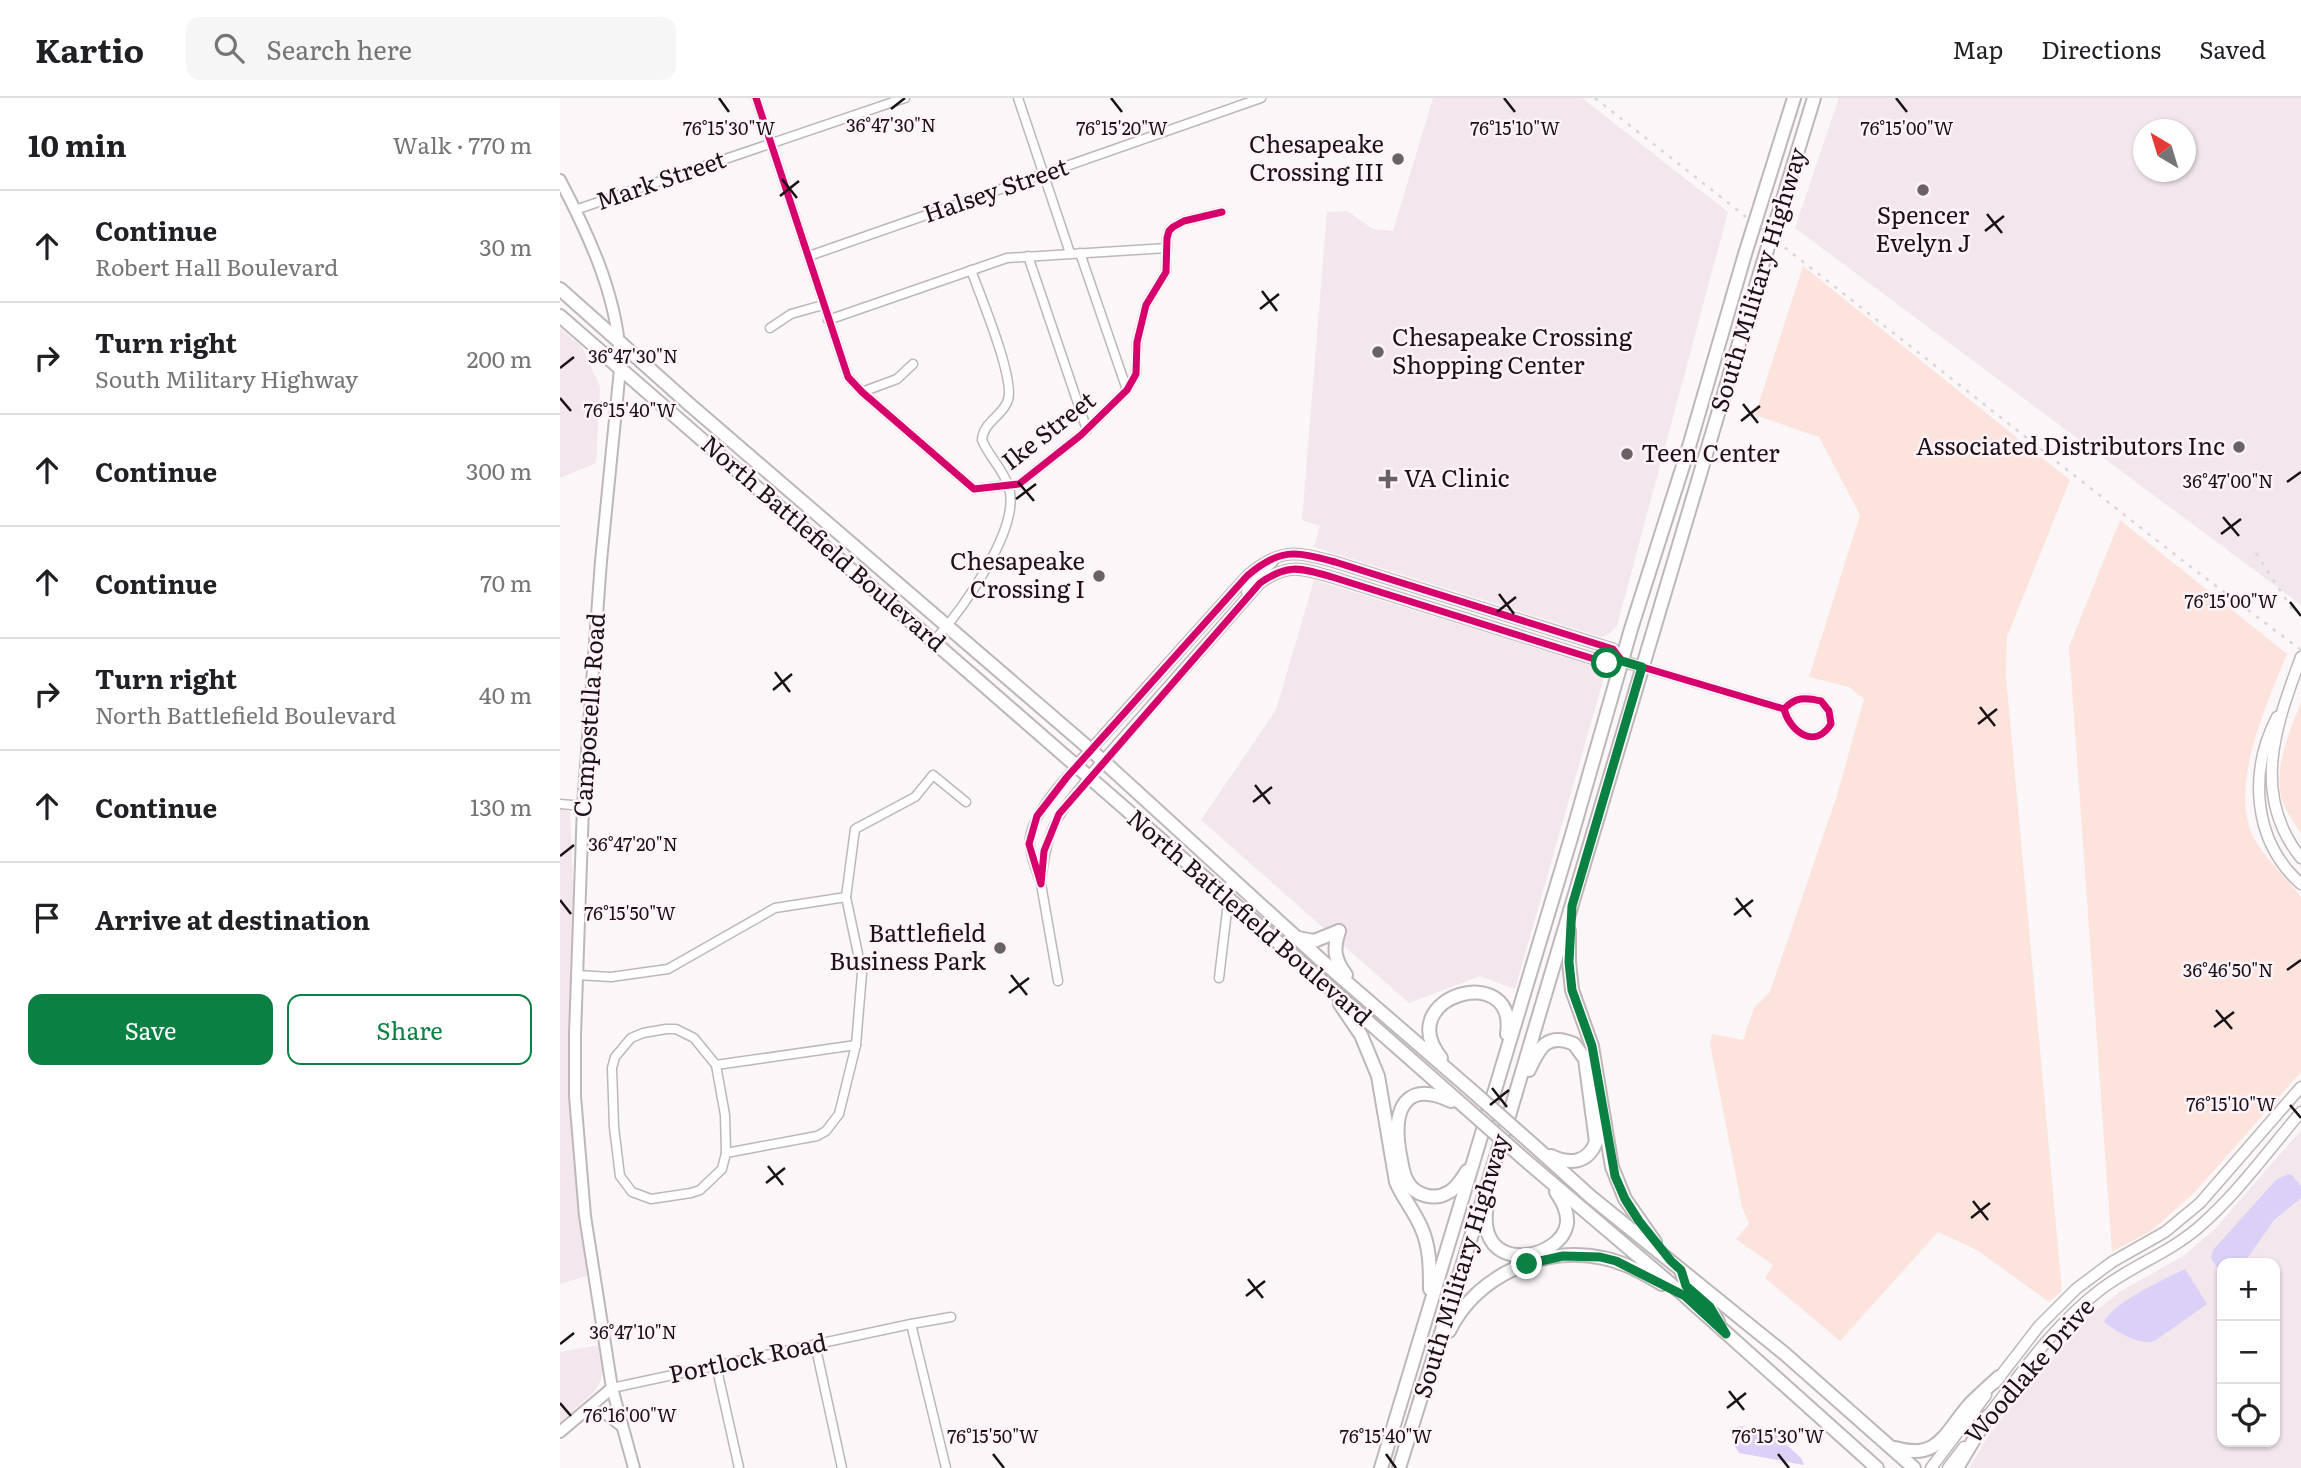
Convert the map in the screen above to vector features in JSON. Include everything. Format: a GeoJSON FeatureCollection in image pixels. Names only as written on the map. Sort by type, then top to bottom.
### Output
{"type":"FeatureCollection","features":[{"type":"Feature","properties":{"kind":"main road","name":"South Military Highway"},"geometry":{"type":"LineString","coordinates":[[1381,1468],[1495,1094],[1622,661],[1794,98]]}},
{"type":"Feature","properties":{"kind":"main road","name":"South Military Highway"},"geometry":{"type":"LineString","coordinates":[[1399,1468],[1511,1109],[1814,98]]}},
{"type":"Feature","properties":{"kind":"main road","name":"Campostella Road"},"geometry":{"type":"LineString","coordinates":[[560,180],[599,266],[621,344],[601,561],[583,806],[575,1082],[585,1216],[612,1388],[634,1468]]}},
{"type":"Feature","properties":{"kind":"main road","name":"North Battlefield Boulevard"},"geometry":{"type":"LineString","coordinates":[[560,289],[1091,750],[1298,938],[1591,1197],[1785,1354],[1914,1468]]}},
{"type":"Feature","properties":{"kind":"main road","name":"North Battlefield Boulevard"},"geometry":{"type":"LineString","coordinates":[[560,316],[1077,765],[1542,1175],[1685,1296],[1877,1468]]}},
{"type":"Feature","properties":{"kind":"main road"},"geometry":{"type":"LineString","coordinates":[[1572,906],[1569,962],[1572,990],[1592,1046],[1612,1167],[1632,1210],[1676,1265],[1686,1286],[1710,1307],[1726,1334]]}},
{"type":"Feature","properties":{"kind":"main road"},"geometry":{"type":"LineString","coordinates":[[1298,938],[1314,941],[1339,931],[1334,946],[1336,959],[1356,989]]}},
{"type":"Feature","properties":{"kind":"main road"},"geometry":{"type":"LineString","coordinates":[[1321,979],[1361,1035],[1378,1076],[1396,1182],[1426,1240],[1430,1305]]}},
{"type":"Feature","properties":{"kind":"main road"},"geometry":{"type":"LineString","coordinates":[[1470,1089],[1434,1049],[1428,1030],[1429,1021],[1442,1005],[1462,994],[1484,992],[1494,996],[1502,1004],[1508,1019],[1504,1058],[1495,1094]]}},
{"type":"Feature","properties":{"kind":"main road"},"geometry":{"type":"LineString","coordinates":[[1511,1109],[1540,1048],[1547,1042],[1566,1040],[1581,1051],[1585,1059],[1597,1133],[1593,1149],[1581,1160],[1562,1161],[1530,1142]]}},
{"type":"Feature","properties":{"kind":"main road"},"geometry":{"type":"LineString","coordinates":[[1465,1107],[1432,1093],[1413,1096],[1406,1102],[1397,1118],[1405,1178],[1410,1187],[1419,1194],[1430,1197],[1450,1192],[1467,1170],[1481,1139]]}},
{"type":"Feature","properties":{"kind":"main road"},"geometry":{"type":"LineString","coordinates":[[1497,1153],[1485,1216],[1486,1227],[1493,1245],[1509,1255],[1518,1256],[1542,1250],[1558,1241],[1564,1233],[1567,1213],[1563,1203],[1542,1175]]}},
{"type":"Feature","properties":{"kind":"main road"},"geometry":{"type":"LineString","coordinates":[[1427,1382],[1455,1319],[1468,1301],[1497,1276],[1527,1264],[1563,1256],[1600,1257],[1632,1268],[1685,1296]]}},
{"type":"Feature","properties":{"kind":"main road"},"geometry":{"type":"LineString","coordinates":[[1888,1445],[1913,1452],[1938,1444],[1970,1405],[1999,1377]]}},
{"type":"Feature","properties":{"kind":"main road","name":"Portlock Road"},"geometry":{"type":"LineString","coordinates":[[560,1432],[612,1388]]}},
{"type":"Feature","properties":{"kind":"main road"},"geometry":{"type":"LineString","coordinates":[[581,1415],[602,1412],[623,1427]]}},
{"type":"Feature","properties":{"kind":"main road"},"geometry":{"type":"LineString","coordinates":[[1957,1468],[1987,1416]]}},
{"type":"Feature","properties":{"kind":"street","name":"Ike Street"},"geometry":{"type":"LineString","coordinates":[[756,98],[846,372],[862,392],[970,487],[978,489],[1019,484],[1087,430],[1127,390],[1136,374],[1137,342],[1146,305],[1166,272],[1167,238],[1173,227],[1184,221],[1222,212]]}},
{"type":"Feature","properties":{"kind":"street","name":"Mark Street"},"geometry":{"type":"LineString","coordinates":[[575,210],[905,98]]}},
{"type":"Feature","properties":{"kind":"street"},"geometry":{"type":"LineString","coordinates":[[1018,98],[1070,253]]}},
{"type":"Feature","properties":{"kind":"street","name":"Halsey Street"},"geometry":{"type":"LineString","coordinates":[[809,256],[1261,98]]}},
{"type":"Feature","properties":{"kind":"street"},"geometry":{"type":"LineString","coordinates":[[828,320],[1000,260],[1167,248]]}},
{"type":"Feature","properties":{"kind":"street","name":"Ike Street"},"geometry":{"type":"LineString","coordinates":[[1080,253],[1127,390]]}},
{"type":"Feature","properties":{"kind":"street","name":"Ike Street"},"geometry":{"type":"LineString","coordinates":[[1028,256],[1087,430]]}},
{"type":"Feature","properties":{"kind":"street","name":"Ike Street"},"geometry":{"type":"LineString","coordinates":[[971,270],[1010,390],[1005,407],[984,430],[982,440],[1009,487]]}},
{"type":"Feature","properties":{"kind":"street"},"geometry":{"type":"LineString","coordinates":[[770,328],[790,314],[823,305]]}},
{"type":"Feature","properties":{"kind":"street"},"geometry":{"type":"LineString","coordinates":[[862,392],[897,379],[913,364]]}},
{"type":"Feature","properties":{"kind":"street"},"geometry":{"type":"LineString","coordinates":[[934,640],[948,625],[999,546],[1010,498],[1009,487]]}},
{"type":"Feature","properties":{"kind":"street"},"geometry":{"type":"LineString","coordinates":[[1058,981],[1041,884],[1029,844],[1037,816],[1077,765],[1247,576],[1264,561],[1276,556],[1308,555],[1335,562],[1613,649],[1622,661]]}},
{"type":"Feature","properties":{"kind":"street"},"geometry":{"type":"LineString","coordinates":[[1245,600],[1252,581],[1276,556]]}},
{"type":"Feature","properties":{"kind":"street"},"geometry":{"type":"LineString","coordinates":[[1041,884],[1044,851],[1059,814],[1245,600],[1261,583],[1276,572],[1288,568],[1303,569],[1607,663],[1622,661],[1784,709]]}},
{"type":"Feature","properties":{"kind":"street"},"geometry":{"type":"LineString","coordinates":[[2301,657],[2285,701],[2272,754],[2272,788],[2283,830],[2301,858]]}},
{"type":"Feature","properties":{"kind":"street"},"geometry":{"type":"LineString","coordinates":[[1800,698],[1821,701],[1829,711],[1831,724],[1826,732],[1819,736],[1810,736],[1796,731],[1790,725],[1784,709],[1800,698]]}},
{"type":"Feature","properties":{"kind":"street"},"geometry":{"type":"LineString","coordinates":[[2285,701],[2264,749],[2259,774],[2259,800],[2264,828],[2272,848],[2282,865],[2301,884]]}},
{"type":"Feature","properties":{"kind":"street"},"geometry":{"type":"LineString","coordinates":[[726,1153],[806,1139],[826,1131],[839,1114],[856,1045],[862,974],[846,897],[855,829],[915,797],[933,775],[966,802]]}},
{"type":"Feature","properties":{"kind":"street"},"geometry":{"type":"LineString","coordinates":[[560,804],[583,806]]}},
{"type":"Feature","properties":{"kind":"street"},"geometry":{"type":"LineString","coordinates":[[1219,978],[1231,877]]}},
{"type":"Feature","properties":{"kind":"street"},"geometry":{"type":"LineString","coordinates":[[577,975],[611,977],[668,970],[775,908],[846,897]]}},
{"type":"Feature","properties":{"kind":"street"},"geometry":{"type":"LineString","coordinates":[[666,1029],[685,1032],[694,1038],[716,1065],[725,1115],[726,1153],[722,1169],[700,1190],[691,1193],[651,1199],[640,1197],[625,1185],[620,1175],[616,1146],[612,1068],[615,1057],[631,1038],[666,1029]]}},
{"type":"Feature","properties":{"kind":"street"},"geometry":{"type":"LineString","coordinates":[[716,1065],[856,1045]]}},
{"type":"Feature","properties":{"kind":"street","name":"Woodlake Drive"},"geometry":{"type":"LineString","coordinates":[[1930,1468],[2039,1326],[2076,1289],[2112,1262],[2165,1233],[2194,1209],[2301,1087]]}},
{"type":"Feature","properties":{"kind":"street","name":"Woodlake Drive"},"geometry":{"type":"LineString","coordinates":[[1948,1468],[1987,1416],[2077,1310],[2101,1290],[2165,1252],[2202,1225],[2301,1112]]}},
{"type":"Feature","properties":{"kind":"street","name":"Portlock Road"},"geometry":{"type":"LineString","coordinates":[[612,1388],[951,1317]]}},
{"type":"Feature","properties":{"kind":"street"},"geometry":{"type":"LineString","coordinates":[[911,1324],[946,1468]]}},
{"type":"Feature","properties":{"kind":"street"},"geometry":{"type":"LineString","coordinates":[[815,1344],[842,1468]]}},
{"type":"Feature","properties":{"kind":"street"},"geometry":{"type":"LineString","coordinates":[[716,1365],[739,1468]]}},
{"type":"Feature","properties":{"kind":"shaded area"},"geometry":{"type":"Polygon","coordinates":[[[1433,98],[1582,98],[1728,212],[1617,626],[1602,637],[1314,547],[1320,526],[1302,520],[1327,212],[1347,211],[1373,229],[1393,231],[1433,98]]]}},
{"type":"Feature","properties":{"kind":"shaded area"},"geometry":{"type":"Polygon","coordinates":[[[1839,98],[2301,98],[2301,605],[1795,228],[1839,98]]]}},
{"type":"Feature","properties":{"kind":"shaded area"},"geometry":{"type":"Polygon","coordinates":[[[1803,266],[2070,480],[2007,637],[2006,676],[2062,1291],[2049,1302],[1977,1250],[1938,1232],[1840,1341],[1765,1278],[1773,1265],[1736,1239],[1749,1224],[1742,1207],[1710,1044],[1712,1034],[1743,1040],[1754,1008],[1770,992],[1837,795],[1864,699],[1849,687],[1809,677],[1860,515],[1819,437],[1755,415],[1803,266]]]}},
{"type":"Feature","properties":{"kind":"shaded area"},"geometry":{"type":"Polygon","coordinates":[[[560,328],[582,347],[600,387],[596,463],[560,478],[560,328]]]}},
{"type":"Feature","properties":{"kind":"shaded area"},"geometry":{"type":"Polygon","coordinates":[[[2120,520],[2287,654],[2254,742],[2246,789],[2246,811],[2255,840],[2301,897],[2301,1072],[2194,1193],[2151,1231],[2112,1252],[2069,647],[2120,520]]]}},
{"type":"Feature","properties":{"kind":"shaded area"},"geometry":{"type":"Polygon","coordinates":[[[1314,580],[1594,666],[1602,673],[1603,681],[1515,989],[1480,976],[1409,1003],[1201,820],[1276,710],[1314,580]]]}},
{"type":"Feature","properties":{"kind":"shaded area"},"geometry":{"type":"Polygon","coordinates":[[[2301,702],[2301,834],[2283,803],[2280,774],[2284,749],[2301,702]]]}},
{"type":"Feature","properties":{"kind":"shaded area"},"geometry":{"type":"Polygon","coordinates":[[[560,808],[570,812],[577,975],[575,1042],[587,1276],[560,1284],[560,808]]]}},
{"type":"Feature","properties":{"kind":"shaded area"},"geometry":{"type":"Polygon","coordinates":[[[2301,1130],[2301,1468],[1969,1468],[1988,1436],[2025,1388],[2089,1316],[2121,1291],[2183,1256],[2214,1230],[2301,1130]]]}},
{"type":"Feature","properties":{"kind":"shaded area"},"geometry":{"type":"Polygon","coordinates":[[[2288,1174],[2292,1175],[2301,1186],[2301,1198],[2274,1220],[2247,1258],[2217,1258],[2217,1267],[2211,1258],[2213,1250],[2276,1180],[2288,1174]]]}},
{"type":"Feature","properties":{"kind":"shaded area"},"geometry":{"type":"Polygon","coordinates":[[[2185,1269],[2207,1304],[2156,1340],[2137,1340],[2104,1322],[2117,1307],[2185,1269]]]}},
{"type":"Feature","properties":{"kind":"shaded area"},"geometry":{"type":"Polygon","coordinates":[[[599,1345],[603,1372],[600,1382],[594,1392],[560,1422],[560,1352],[599,1345]]]}},
{"type":"Feature","properties":{"kind":"shaded area"},"geometry":{"type":"Polygon","coordinates":[[[1742,1426],[1750,1433],[1776,1435],[1801,1458],[1804,1465],[1739,1453],[1731,1433],[1742,1426]]]}},
{"type":"Feature","properties":{"kind":"railway"},"geometry":{"type":"LineString","coordinates":[[1595,98],[2183,561],[2301,650]]}},
{"type":"Feature","properties":{"kind":"railway"},"geometry":{"type":"LineString","coordinates":[[2256,553],[2292,609]]}},
{"type":"Feature","properties":{"kind":"cycle path"},"geometry":{"type":"LineString","coordinates":[[756,98],[848,377],[974,489],[1019,484],[1081,435],[1127,390],[1136,374],[1137,342],[1146,305],[1166,272],[1169,231],[1184,221],[1222,212]]}},
{"type":"Feature","properties":{"kind":"cycle path"},"geometry":{"type":"LineString","coordinates":[[1622,661],[1613,649],[1335,562],[1298,554],[1279,556],[1247,576],[1067,777],[1037,816],[1029,844],[1041,884],[1044,851],[1059,814],[1260,583],[1287,570],[1321,574],[1607,663],[1622,661],[1784,709],[1797,731],[1811,737],[1825,732],[1831,724],[1829,711],[1821,701],[1801,699],[1784,709]]}},
{"type":"Feature","properties":{"kind":"place","name":"Chesapeake Crossing III"},"geometry":{"type":"Point","coordinates":[1398,159]}},
{"type":"Feature","properties":{"kind":"place","name":"Spencer Evelyn J"},"geometry":{"type":"Point","coordinates":[1923,190]}},
{"type":"Feature","properties":{"kind":"place","name":"Chesapeake Crossing Shopping Center"},"geometry":{"type":"Point","coordinates":[1378,352]}},
{"type":"Feature","properties":{"kind":"place","name":"Associated Distributors Inc"},"geometry":{"type":"Point","coordinates":[2239,447]}},
{"type":"Feature","properties":{"kind":"place","name":"Teen Center"},"geometry":{"type":"Point","coordinates":[1627,454]}},
{"type":"Feature","properties":{"kind":"place","name":"VA Clinic"},"geometry":{"type":"Point","coordinates":[1388,479]}},
{"type":"Feature","properties":{"kind":"place","name":"Chesapeake Crossing I"},"geometry":{"type":"Point","coordinates":[1099,576]}},
{"type":"Feature","properties":{"kind":"place","name":"Battlefield Business Park"},"geometry":{"type":"Point","coordinates":[1000,948]}},
{"type":"Feature","properties":{"kind":"route"},"geometry":{"type":"LineString","coordinates":[[1527,1264],[1581,1255],[1616,1261],[1685,1296],[1726,1334],[1710,1307],[1684,1284],[1681,1270],[1639,1221],[1625,1199],[1612,1167],[1592,1046],[1572,990],[1569,934],[1572,906],[1642,667],[1622,661],[1607,663]]}}]}
